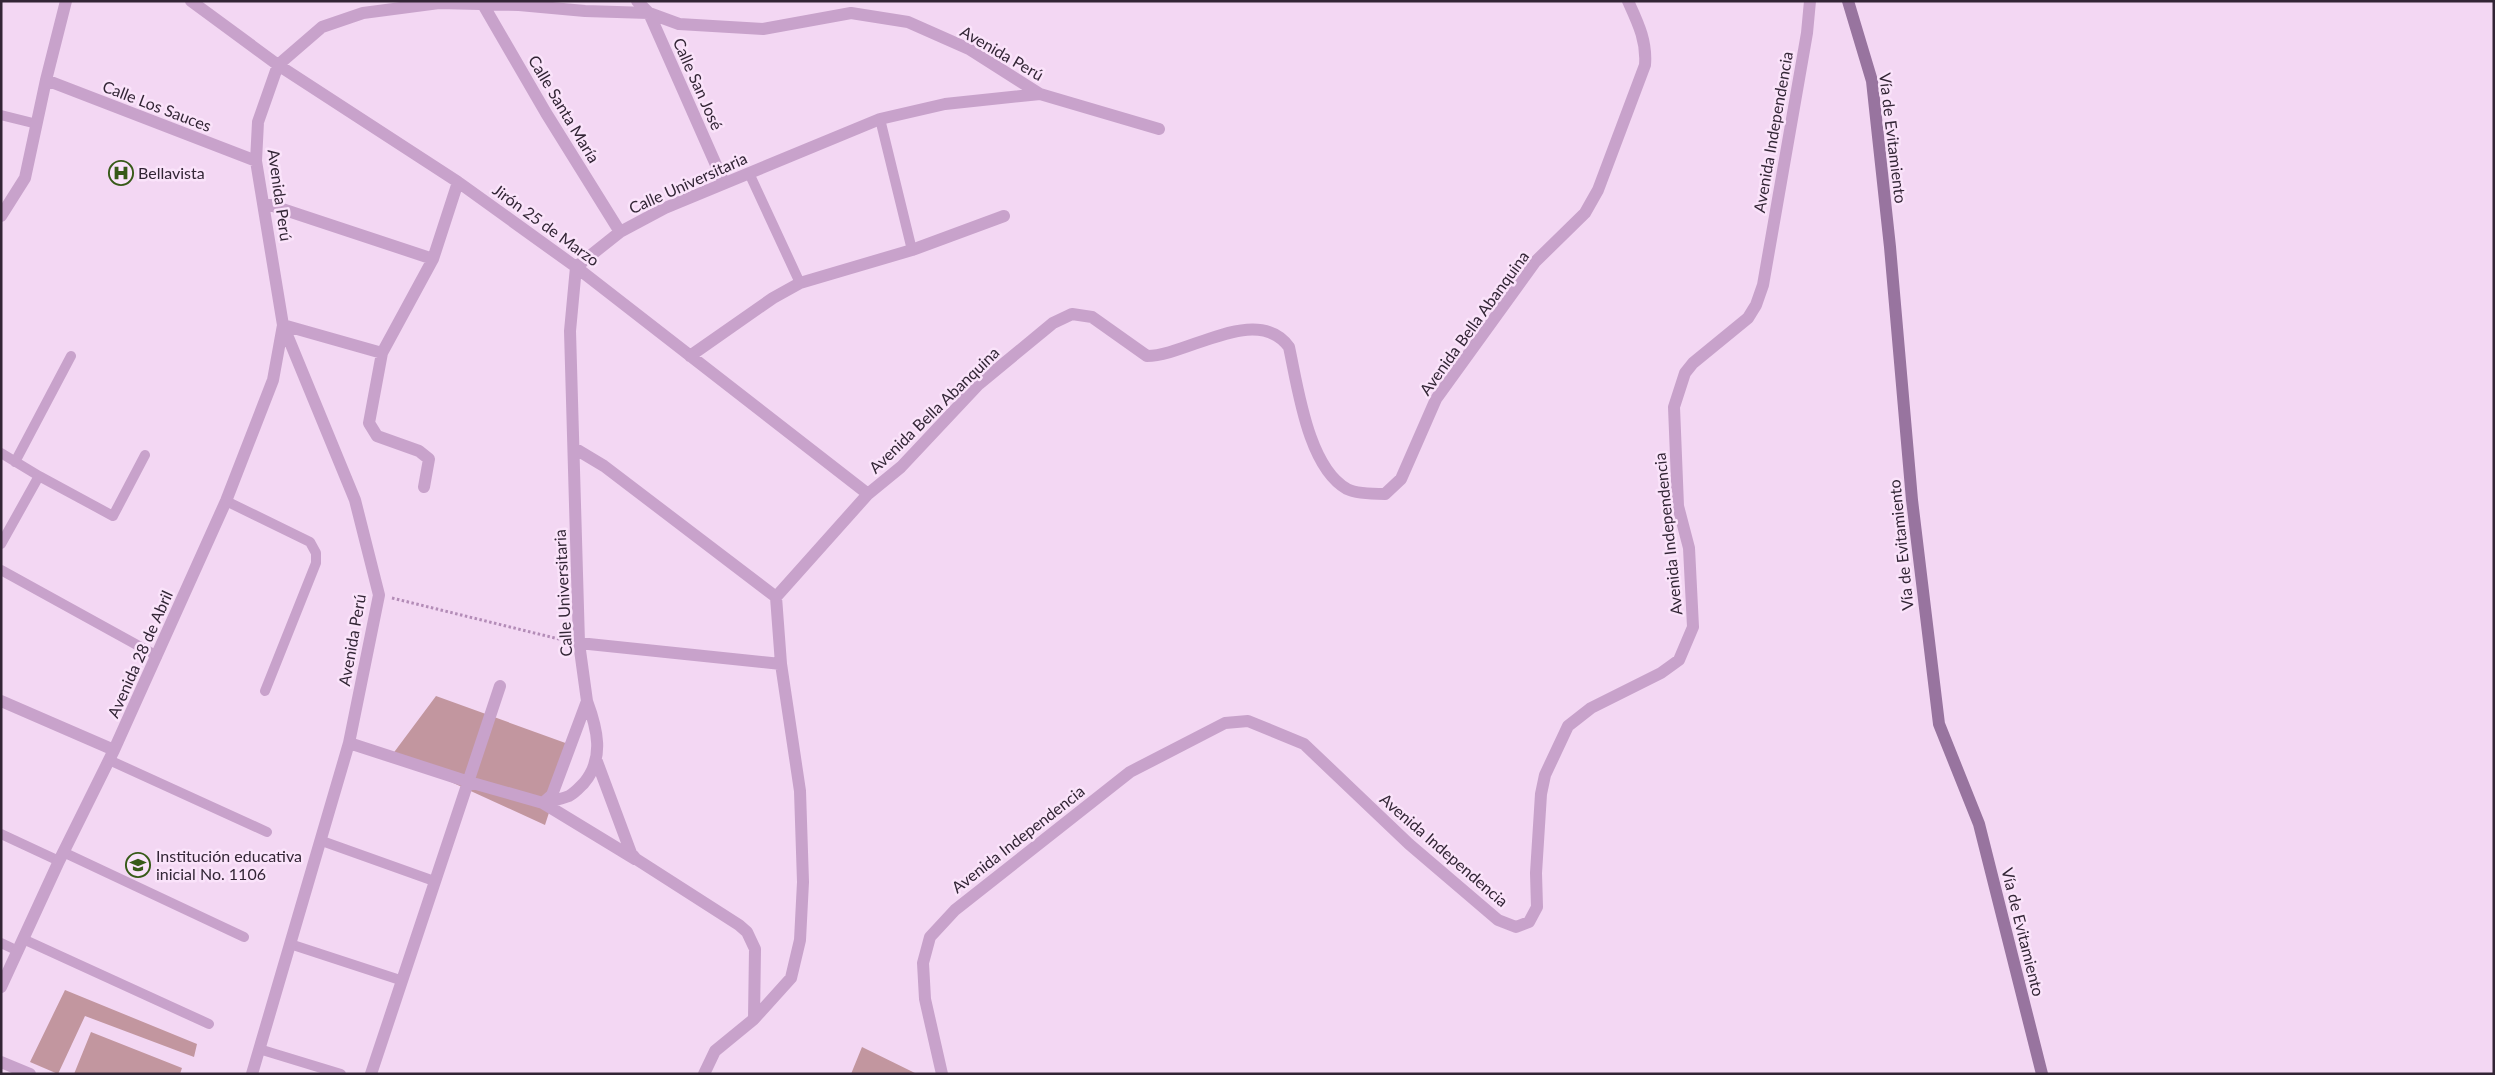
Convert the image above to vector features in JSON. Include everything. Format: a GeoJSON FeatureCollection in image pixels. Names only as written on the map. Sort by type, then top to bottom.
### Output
{"type":"FeatureCollection","features":[{"type":"Feature","properties":{"kind":"main road","name":"Vía de Evitamiento"},"geometry":{"type":"LineString","coordinates":[[1848,1],[1872,81],[1890,247],[1912,500],[1939,724],[1979,824],[2042,1074]]}},
{"type":"Feature","properties":{"kind":"street"},"geometry":{"type":"LineString","coordinates":[[1,216],[25,178],[46,80],[66,1]]}},
{"type":"Feature","properties":{"kind":"street","name":"Jirón 25 de Marzo"},"geometry":{"type":"LineString","coordinates":[[191,1],[278,65],[458,182],[576,266],[868,494]]}},
{"type":"Feature","properties":{"kind":"street","name":"Calle San José"},"geometry":{"type":"LineString","coordinates":[[637,1],[649,13],[724,183]]}},
{"type":"Feature","properties":{"kind":"street","name":"Avenida Bella Abanquina"},"geometry":{"type":"LineString","coordinates":[[776,597],[868,494],[901,466],[979,384],[1053,323],[1072,314],[1092,317],[1147,356],[1158,356],[1208,339],[1254,329],[1273,333],[1283,339],[1289,347],[1306,420],[1319,456],[1331,476],[1348,490],[1385,494],[1401,479],[1436,399],[1535,262],[1585,213],[1598,190],[1645,65],[1646,51],[1644,38],[1628,1]]}},
{"type":"Feature","properties":{"kind":"street","name":"Avenida Independencia"},"geometry":{"type":"LineString","coordinates":[[942,1074],[925,1000],[922,963],[930,937],[955,910],[1130,772],[1225,723],[1248,721],[1304,744],[1409,844],[1498,920],[1516,927],[1529,922],[1537,907],[1536,873],[1541,794],[1546,775],[1568,726],[1591,708],[1661,673],[1679,660],[1693,627],[1689,548],[1678,506],[1674,407],[1679,387],[1693,363],[1748,318],[1756,305],[1770,246],[1807,33],[1810,1]]}},
{"type":"Feature","properties":{"kind":"street","name":"Avenida Perú"},"geometry":{"type":"LineString","coordinates":[[252,1074],[322,841],[349,743],[379,595],[355,500],[283,325],[256,161],[258,122],[278,65],[322,27],[363,13],[439,3],[482,3],[649,13],[679,24],[763,29],[851,13],[908,22],[968,48],[1040,94],[1159,129]]}},
{"type":"Feature","properties":{"kind":"street","name":"Calle Santa María"},"geometry":{"type":"LineString","coordinates":[[482,3],[546,113],[620,232]]}},
{"type":"Feature","properties":{"kind":"street","name":"Calle Los Sauces"},"geometry":{"type":"LineString","coordinates":[[46,80],[256,161]]}},
{"type":"Feature","properties":{"kind":"street","name":"Calle Universitaria"},"geometry":{"type":"LineString","coordinates":[[543,803],[571,795],[590,775],[596,759],[598,743],[595,722],[587,701],[579,643],[570,331],[576,266],[620,232],[665,208],[880,119],[945,104],[1040,94]]}},
{"type":"Feature","properties":{"kind":"street"},"geometry":{"type":"LineString","coordinates":[[424,487],[429,458],[419,451],[377,436],[369,423],[382,353],[433,259],[458,182]]}},
{"type":"Feature","properties":{"kind":"street"},"geometry":{"type":"LineString","coordinates":[[264,203],[433,259]]}},
{"type":"Feature","properties":{"kind":"street"},"geometry":{"type":"LineString","coordinates":[[690,356],[773,298],[800,283],[912,250],[1004,216]]}},
{"type":"Feature","properties":{"kind":"street"},"geometry":{"type":"LineString","coordinates":[[283,325],[382,353]]}},
{"type":"Feature","properties":{"kind":"street","name":"Avenida 28 de Abril"},"geometry":{"type":"LineString","coordinates":[[1,987],[61,856],[157,656],[226,500],[273,380],[283,325]]}},
{"type":"Feature","properties":{"kind":"street"},"geometry":{"type":"LineString","coordinates":[[574,448],[604,466],[776,597],[781,664],[800,791],[804,882],[800,940],[790,978],[754,1019],[715,1051],[704,1074]]}},
{"type":"Feature","properties":{"kind":"street"},"geometry":{"type":"LineString","coordinates":[[579,643],[781,664]]}},
{"type":"Feature","properties":{"kind":"street"},"geometry":{"type":"LineString","coordinates":[[371,1074],[400,980],[469,782],[500,686]]}},
{"type":"Feature","properties":{"kind":"street"},"geometry":{"type":"LineString","coordinates":[[1,701],[111,755]]}},
{"type":"Feature","properties":{"kind":"street","name":"Calle Universitaria"},"geometry":{"type":"LineString","coordinates":[[543,803],[552,795],[587,701]]}},
{"type":"Feature","properties":{"kind":"street"},"geometry":{"type":"LineString","coordinates":[[349,743],[469,782],[543,803],[636,859],[747,932],[755,949],[754,1019]]}},
{"type":"Feature","properties":{"kind":"street","name":"Calle Universitaria"},"geometry":{"type":"LineString","coordinates":[[596,759],[631,853],[636,859]]}},
{"type":"Feature","properties":{"kind":"street"},"geometry":{"type":"LineString","coordinates":[[1,1062],[30,1074]]}},
{"type":"Feature","properties":{"kind":"lane"},"geometry":{"type":"LineString","coordinates":[[1,114],[37,124]]}},
{"type":"Feature","properties":{"kind":"lane"},"geometry":{"type":"LineString","coordinates":[[880,119],[912,250]]}},
{"type":"Feature","properties":{"kind":"lane"},"geometry":{"type":"LineString","coordinates":[[749,173],[800,283]]}},
{"type":"Feature","properties":{"kind":"lane"},"geometry":{"type":"LineString","coordinates":[[15,462],[72,356]]}},
{"type":"Feature","properties":{"kind":"lane"},"geometry":{"type":"LineString","coordinates":[[1,453],[112,516],[145,454]]}},
{"type":"Feature","properties":{"kind":"lane"},"geometry":{"type":"LineString","coordinates":[[1,544],[39,476]]}},
{"type":"Feature","properties":{"kind":"lane"},"geometry":{"type":"LineString","coordinates":[[226,500],[310,542],[316,552],[316,563],[265,691]]}},
{"type":"Feature","properties":{"kind":"lane"},"geometry":{"type":"LineString","coordinates":[[1,570],[157,656]]}},
{"type":"Feature","properties":{"kind":"lane"},"geometry":{"type":"LineString","coordinates":[[111,755],[267,832]]}},
{"type":"Feature","properties":{"kind":"lane"},"geometry":{"type":"LineString","coordinates":[[1,834],[61,856],[244,937]]}},
{"type":"Feature","properties":{"kind":"lane"},"geometry":{"type":"LineString","coordinates":[[322,841],[434,881]]}},
{"type":"Feature","properties":{"kind":"lane"},"geometry":{"type":"LineString","coordinates":[[24,939],[209,1024]]}},
{"type":"Feature","properties":{"kind":"lane"},"geometry":{"type":"LineString","coordinates":[[1,943],[18,951]]}},
{"type":"Feature","properties":{"kind":"lane"},"geometry":{"type":"LineString","coordinates":[[290,944],[400,980]]}},
{"type":"Feature","properties":{"kind":"lane"},"geometry":{"type":"LineString","coordinates":[[259,1048],[341,1074]]}},
{"type":"Feature","properties":{"kind":"path"},"geometry":{"type":"LineString","coordinates":[[379,595],[579,643]]}},
{"type":"Feature","properties":{"kind":"shaded area"},"geometry":{"type":"Polygon","coordinates":[[[436,696],[571,745],[545,825],[392,755],[436,696]]]}},
{"type":"Feature","properties":{"kind":"shaded area"},"geometry":{"type":"Polygon","coordinates":[[[65,990],[197,1044],[194,1057],[85,1016],[58,1074],[30,1062],[65,990]]]}},
{"type":"Feature","properties":{"kind":"shaded area"},"geometry":{"type":"Polygon","coordinates":[[[91,1032],[182,1068],[180,1074],[74,1074],[91,1032]]]}},
{"type":"Feature","properties":{"kind":"shaded area"},"geometry":{"type":"Polygon","coordinates":[[[862,1047],[917,1074],[851,1074],[862,1047]]]}},
{"type":"Feature","properties":{"kind":"place","name":"Bellavista"},"geometry":{"type":"Point","coordinates":[121,173]}},
{"type":"Feature","properties":{"kind":"place","name":"Institución educativa inicial No. 1106"},"geometry":{"type":"Point","coordinates":[138,865]}}]}
